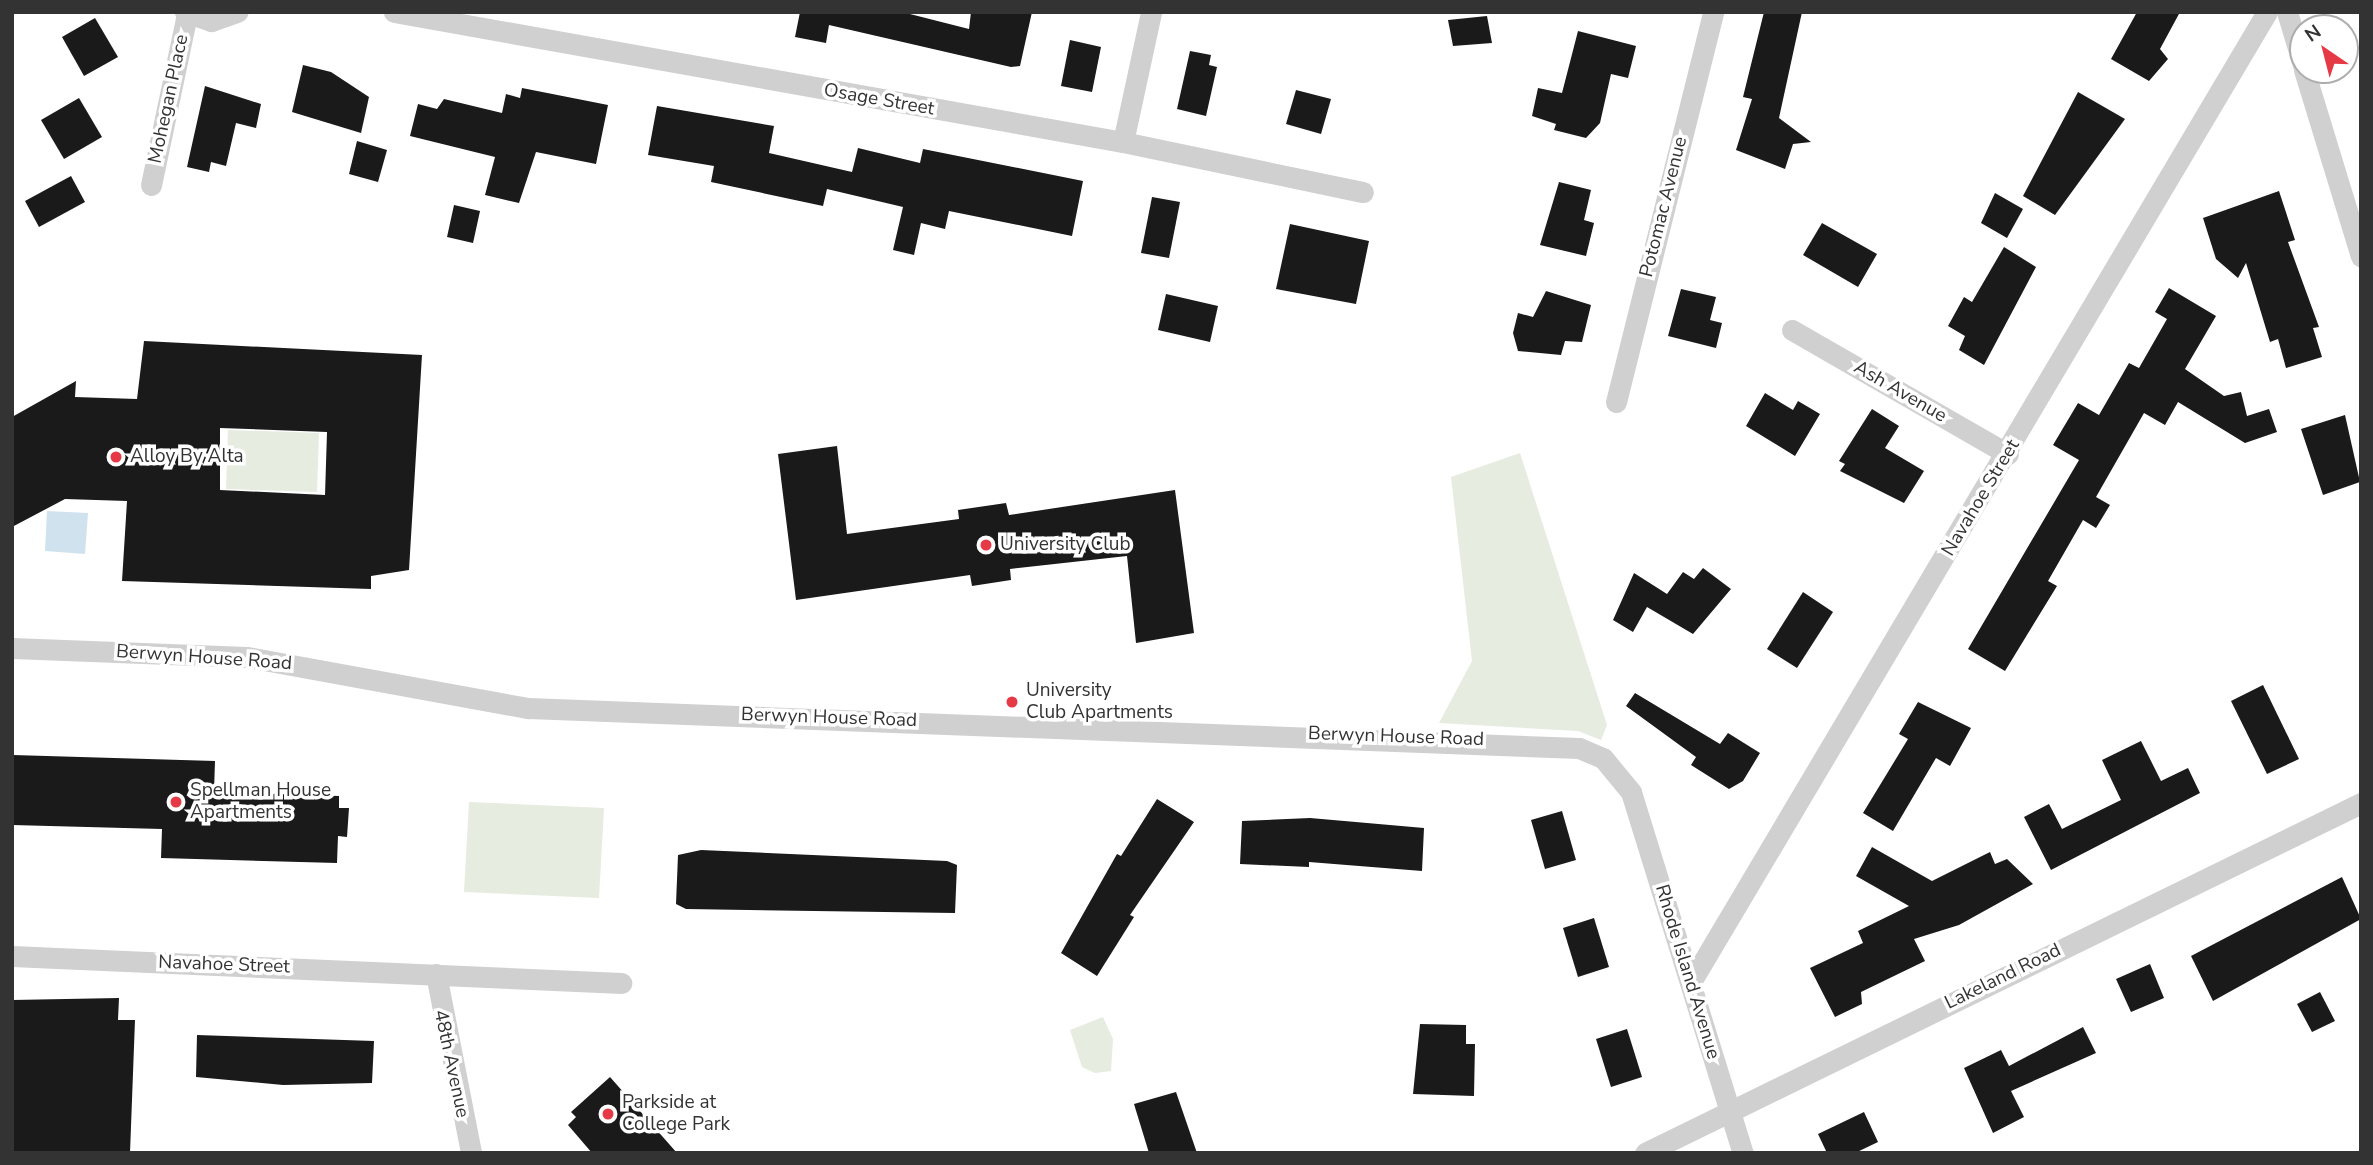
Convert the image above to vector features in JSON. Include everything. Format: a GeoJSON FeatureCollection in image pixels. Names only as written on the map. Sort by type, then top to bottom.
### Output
{"type":"FeatureCollection","features":[{"type":"Feature","properties":{"kind":"street","name":"Mohegan Place"},"geometry":{"type":"LineString","coordinates":[[151,185],[186,13],[211,21],[237,12]]}},
{"type":"Feature","properties":{"kind":"street","name":"Osage Street"},"geometry":{"type":"LineString","coordinates":[[394,12],[1123,142],[1363,192]]}},
{"type":"Feature","properties":{"kind":"street"},"geometry":{"type":"LineString","coordinates":[[1123,142],[1151,12]]}},
{"type":"Feature","properties":{"kind":"street","name":"Potomac Avenue"},"geometry":{"type":"LineString","coordinates":[[1616,402],[1713,12]]}},
{"type":"Feature","properties":{"kind":"street","name":"Navahoe Street"},"geometry":{"type":"LineString","coordinates":[[1691,982],[2008,454],[2267,12]]}},
{"type":"Feature","properties":{"kind":"street"},"geometry":{"type":"LineString","coordinates":[[2309,84],[2361,256]]}},
{"type":"Feature","properties":{"kind":"street","name":"Ash Avenue"},"geometry":{"type":"LineString","coordinates":[[1793,330],[2008,454]]}},
{"type":"Feature","properties":{"kind":"street","name":"Berwyn House Road"},"geometry":{"type":"LineString","coordinates":[[12,648],[247,657],[528,708],[1560,743],[1603,758],[1631,792]]}},
{"type":"Feature","properties":{"kind":"street","name":"Rhode Island Avenue"},"geometry":{"type":"LineString","coordinates":[[1631,792],[1743,1153]]}},
{"type":"Feature","properties":{"kind":"street","name":"Lakeland Road"},"geometry":{"type":"LineString","coordinates":[[1645,1153],[2361,803]]}},
{"type":"Feature","properties":{"kind":"street","name":"Navahoe Street"},"geometry":{"type":"LineString","coordinates":[[12,956],[621,983]]}},
{"type":"Feature","properties":{"kind":"street","name":"48th Avenue"},"geometry":{"type":"LineString","coordinates":[[436,974],[471,1153]]}},
{"type":"Feature","properties":{"kind":"shaded area"},"geometry":{"type":"Polygon","coordinates":[[[228,430],[319,433],[317,492],[226,489],[228,430]]]}},
{"type":"Feature","properties":{"kind":"shaded area"},"geometry":{"type":"Polygon","coordinates":[[[1520,453],[1607,725],[1601,740],[1578,731],[1439,723],[1472,661],[1451,477],[1520,453]]]}},
{"type":"Feature","properties":{"kind":"shaded area"},"geometry":{"type":"Polygon","coordinates":[[[469,802],[604,808],[599,898],[464,892],[469,802]]]}},
{"type":"Feature","properties":{"kind":"shaded area"},"geometry":{"type":"Polygon","coordinates":[[[1103,1017],[1113,1039],[1111,1071],[1095,1073],[1082,1067],[1070,1030],[1103,1017]]]}},
{"type":"Feature","properties":{"kind":"water"},"geometry":{"type":"Polygon","coordinates":[[[47,511],[88,513],[85,554],[45,551],[47,511]]]}},
{"type":"Feature","properties":{"kind":"building"},"geometry":{"type":"Polygon","coordinates":[[[800,12],[902,12],[969,29],[971,12],[1032,12],[1020,66],[1011,67],[829,25],[826,43],[795,37],[800,12]]]}},
{"type":"Feature","properties":{"kind":"building"},"geometry":{"type":"Polygon","coordinates":[[[1764,12],[1802,12],[1779,118],[1811,142],[1793,144],[1785,169],[1736,150],[1752,99],[1743,97],[1764,12]]]}},
{"type":"Feature","properties":{"kind":"building"},"geometry":{"type":"Polygon","coordinates":[[[2137,12],[2180,12],[2160,49],[2168,59],[2149,81],[2111,59],[2137,12]]]}},
{"type":"Feature","properties":{"kind":"building"},"geometry":{"type":"Polygon","coordinates":[[[1487,16],[1492,43],[1453,46],[1448,20],[1487,16]]]}},
{"type":"Feature","properties":{"kind":"building"},"geometry":{"type":"Polygon","coordinates":[[[95,18],[118,57],[84,76],[62,37],[95,18]]]}},
{"type":"Feature","properties":{"kind":"building"},"geometry":{"type":"Polygon","coordinates":[[[1578,31],[1636,46],[1628,78],[1611,74],[1600,123],[1586,138],[1554,130],[1556,124],[1532,116],[1538,88],[1562,93],[1578,31]]]}},
{"type":"Feature","properties":{"kind":"building"},"geometry":{"type":"Polygon","coordinates":[[[1070,40],[1101,47],[1092,92],[1061,86],[1070,40]]]}},
{"type":"Feature","properties":{"kind":"building"},"geometry":{"type":"Polygon","coordinates":[[[1190,51],[1211,55],[1209,65],[1217,67],[1206,116],[1177,109],[1190,51]]]}},
{"type":"Feature","properties":{"kind":"building"},"geometry":{"type":"Polygon","coordinates":[[[303,65],[331,72],[369,97],[361,133],[292,112],[303,65]]]}},
{"type":"Feature","properties":{"kind":"building"},"geometry":{"type":"Polygon","coordinates":[[[205,86],[261,104],[256,128],[236,123],[226,166],[211,162],[209,172],[187,167],[205,86]]]}},
{"type":"Feature","properties":{"kind":"building"},"geometry":{"type":"Polygon","coordinates":[[[522,88],[608,105],[596,164],[536,152],[519,203],[485,195],[495,157],[410,136],[418,104],[437,109],[444,99],[502,113],[506,94],[520,98],[522,88]]]}},
{"type":"Feature","properties":{"kind":"building"},"geometry":{"type":"Polygon","coordinates":[[[1296,90],[1331,99],[1321,134],[1286,124],[1296,90]]]}},
{"type":"Feature","properties":{"kind":"building"},"geometry":{"type":"Polygon","coordinates":[[[2078,92],[2125,119],[2055,215],[2023,196],[2078,92]]]}},
{"type":"Feature","properties":{"kind":"building"},"geometry":{"type":"Polygon","coordinates":[[[79,98],[102,137],[64,159],[41,120],[79,98]]]}},
{"type":"Feature","properties":{"kind":"building"},"geometry":{"type":"Polygon","coordinates":[[[657,106],[774,126],[769,153],[852,172],[858,148],[920,163],[923,149],[1083,181],[1072,236],[949,211],[945,229],[921,223],[914,255],[893,250],[903,207],[827,189],[823,206],[711,182],[714,166],[648,155],[657,106]]]}},
{"type":"Feature","properties":{"kind":"building"},"geometry":{"type":"Polygon","coordinates":[[[357,141],[387,150],[378,182],[349,174],[357,141]]]}},
{"type":"Feature","properties":{"kind":"building"},"geometry":{"type":"Polygon","coordinates":[[[71,176],[85,202],[39,227],[25,201],[71,176]]]}},
{"type":"Feature","properties":{"kind":"building"},"geometry":{"type":"Polygon","coordinates":[[[1559,182],[1591,190],[1584,220],[1594,223],[1586,256],[1540,245],[1559,182]]]}},
{"type":"Feature","properties":{"kind":"building"},"geometry":{"type":"Polygon","coordinates":[[[2279,191],[2295,240],[2288,242],[2319,327],[2313,328],[2322,357],[2286,368],[2278,339],[2270,342],[2246,263],[2238,278],[2216,259],[2203,218],[2279,191]]]}},
{"type":"Feature","properties":{"kind":"building"},"geometry":{"type":"Polygon","coordinates":[[[1995,193],[2023,209],[2007,238],[1981,223],[1995,193]]]}},
{"type":"Feature","properties":{"kind":"building"},"geometry":{"type":"Polygon","coordinates":[[[1152,197],[1180,202],[1169,258],[1141,253],[1152,197]]]}},
{"type":"Feature","properties":{"kind":"building"},"geometry":{"type":"Polygon","coordinates":[[[454,205],[480,211],[473,243],[447,237],[454,205]]]}},
{"type":"Feature","properties":{"kind":"building"},"geometry":{"type":"Polygon","coordinates":[[[1822,223],[1877,254],[1858,287],[1803,255],[1822,223]]]}},
{"type":"Feature","properties":{"kind":"building"},"geometry":{"type":"Polygon","coordinates":[[[1290,224],[1369,241],[1356,304],[1276,289],[1290,224]]]}},
{"type":"Feature","properties":{"kind":"building"},"geometry":{"type":"Polygon","coordinates":[[[2004,247],[2036,267],[1984,365],[1959,350],[1965,336],[1948,326],[1964,297],[1972,302],[2004,247]]]}},
{"type":"Feature","properties":{"kind":"building"},"geometry":{"type":"Polygon","coordinates":[[[2169,288],[2216,316],[2185,369],[2224,396],[2241,392],[2247,416],[2269,409],[2277,432],[2245,443],[2178,402],[2165,425],[2144,413],[2096,497],[2110,505],[2096,528],[2083,520],[2048,581],[2057,586],[2005,671],[1968,649],[2079,460],[2053,445],[2078,403],[2099,415],[2129,363],[2139,368],[2167,319],[2155,312],[2169,288]]]}},
{"type":"Feature","properties":{"kind":"building"},"geometry":{"type":"Polygon","coordinates":[[[1681,289],[1716,297],[1710,320],[1722,323],[1716,348],[1668,336],[1681,289]]]}},
{"type":"Feature","properties":{"kind":"building"},"geometry":{"type":"Polygon","coordinates":[[[1546,291],[1591,305],[1582,342],[1565,341],[1561,355],[1518,351],[1513,333],[1518,313],[1533,317],[1546,291]]]}},
{"type":"Feature","properties":{"kind":"building"},"geometry":{"type":"Polygon","coordinates":[[[1166,294],[1218,306],[1210,342],[1158,330],[1166,294]]]}},
{"type":"Feature","properties":{"kind":"building","name":"Alloy By Alta"},"geometry":{"type":"Polygon","coordinates":[[[144,341],[422,355],[409,570],[371,576],[371,589],[122,581],[127,501],[65,499],[12,527],[12,417],[76,381],[75,397],[137,399],[144,341]],[[220,428],[220,490],[325,495],[327,432],[220,428]]]}},
{"type":"Feature","properties":{"kind":"building"},"geometry":{"type":"Polygon","coordinates":[[[1765,393],[1793,410],[1798,401],[1820,414],[1795,456],[1746,426],[1765,393]]]}},
{"type":"Feature","properties":{"kind":"building"},"geometry":{"type":"Polygon","coordinates":[[[1872,409],[1899,426],[1885,448],[1924,471],[1904,503],[1840,471],[1845,464],[1839,461],[1872,409]]]}},
{"type":"Feature","properties":{"kind":"building"},"geometry":{"type":"Polygon","coordinates":[[[2345,415],[2360,482],[2323,495],[2301,429],[2345,415]]]}},
{"type":"Feature","properties":{"kind":"building","name":"University Club"},"geometry":{"type":"Polygon","coordinates":[[[837,446],[847,534],[959,519],[958,510],[1006,503],[1009,515],[1175,490],[1194,633],[1136,643],[1127,556],[1010,569],[1011,580],[972,586],[970,575],[796,600],[778,454],[837,446]]]}},
{"type":"Feature","properties":{"kind":"building"},"geometry":{"type":"Polygon","coordinates":[[[1703,568],[1731,589],[1693,634],[1647,607],[1633,632],[1613,620],[1634,573],[1667,594],[1683,572],[1694,579],[1703,568]]]}},
{"type":"Feature","properties":{"kind":"building"},"geometry":{"type":"Polygon","coordinates":[[[1803,592],[1833,612],[1797,668],[1767,649],[1803,592]]]}},
{"type":"Feature","properties":{"kind":"building"},"geometry":{"type":"Polygon","coordinates":[[[2263,685],[2299,759],[2267,774],[2231,701],[2263,685]]]}},
{"type":"Feature","properties":{"kind":"building"},"geometry":{"type":"Polygon","coordinates":[[[1635,693],[1720,744],[1728,733],[1760,753],[1743,781],[1729,789],[1691,765],[1696,757],[1626,706],[1635,693]]]}},
{"type":"Feature","properties":{"kind":"building"},"geometry":{"type":"Polygon","coordinates":[[[1918,702],[1971,728],[1950,766],[1936,758],[1893,831],[1863,813],[1908,739],[1899,734],[1918,702]]]}},
{"type":"Feature","properties":{"kind":"building"},"geometry":{"type":"Polygon","coordinates":[[[2141,741],[2161,781],[2188,768],[2200,793],[2051,870],[2024,817],[2049,804],[2062,829],[2121,800],[2102,760],[2141,741]]]}},
{"type":"Feature","properties":{"kind":"building","name":"Spellman House Apartments"},"geometry":{"type":"Polygon","coordinates":[[[13,755],[215,761],[214,792],[339,796],[339,808],[349,808],[347,837],[338,836],[337,863],[161,858],[162,829],[12,825],[13,755]]]}},
{"type":"Feature","properties":{"kind":"building"},"geometry":{"type":"Polygon","coordinates":[[[1157,799],[1194,822],[1130,915],[1134,917],[1097,976],[1061,953],[1117,854],[1121,856],[1157,799]]]}},
{"type":"Feature","properties":{"kind":"building"},"geometry":{"type":"Polygon","coordinates":[[[1562,811],[1576,860],[1545,869],[1531,820],[1562,811]]]}},
{"type":"Feature","properties":{"kind":"building"},"geometry":{"type":"Polygon","coordinates":[[[1310,818],[1424,828],[1422,871],[1309,862],[1309,867],[1240,864],[1242,821],[1310,818]]]}},
{"type":"Feature","properties":{"kind":"building"},"geometry":{"type":"Polygon","coordinates":[[[1872,847],[1932,881],[1990,852],[1995,864],[2007,859],[2033,884],[1959,925],[1914,939],[1925,961],[1861,992],[1862,1004],[1835,1017],[1810,968],[1863,943],[1858,931],[1909,906],[1856,876],[1872,847]]]}},
{"type":"Feature","properties":{"kind":"building"},"geometry":{"type":"Polygon","coordinates":[[[701,850],[947,861],[957,865],[955,913],[686,909],[676,904],[678,855],[701,850]]]}},
{"type":"Feature","properties":{"kind":"building"},"geometry":{"type":"Polygon","coordinates":[[[2342,877],[2361,919],[2213,1001],[2191,956],[2342,877]]]}},
{"type":"Feature","properties":{"kind":"building"},"geometry":{"type":"Polygon","coordinates":[[[1594,918],[1609,967],[1578,977],[1563,928],[1594,918]]]}},
{"type":"Feature","properties":{"kind":"building"},"geometry":{"type":"Polygon","coordinates":[[[2150,964],[2164,998],[2131,1012],[2116,979],[2150,964]]]}},
{"type":"Feature","properties":{"kind":"building"},"geometry":{"type":"Polygon","coordinates":[[[2320,992],[2335,1021],[2312,1032],[2297,1004],[2320,992]]]}},
{"type":"Feature","properties":{"kind":"building"},"geometry":{"type":"Polygon","coordinates":[[[119,998],[118,1020],[135,1020],[130,1153],[12,1153],[12,1000],[119,998]]]}},
{"type":"Feature","properties":{"kind":"building"},"geometry":{"type":"Polygon","coordinates":[[[1420,1024],[1466,1025],[1466,1044],[1475,1044],[1474,1096],[1413,1094],[1420,1024]]]}},
{"type":"Feature","properties":{"kind":"building"},"geometry":{"type":"Polygon","coordinates":[[[2083,1027],[2096,1053],[2011,1091],[2024,1117],[1993,1133],[1964,1068],[2001,1050],[2009,1066],[2083,1027]]]}},
{"type":"Feature","properties":{"kind":"building"},"geometry":{"type":"Polygon","coordinates":[[[1627,1029],[1642,1077],[1611,1087],[1596,1039],[1627,1029]]]}},
{"type":"Feature","properties":{"kind":"building"},"geometry":{"type":"Polygon","coordinates":[[[197,1035],[374,1041],[372,1083],[283,1085],[196,1077],[197,1035]]]}},
{"type":"Feature","properties":{"kind":"building","name":"Parkside at College Park"},"geometry":{"type":"Polygon","coordinates":[[[610,1077],[677,1153],[592,1153],[568,1125],[576,1117],[571,1112],[610,1077]]]}},
{"type":"Feature","properties":{"kind":"building"},"geometry":{"type":"Polygon","coordinates":[[[1176,1092],[1197,1153],[1149,1153],[1134,1104],[1176,1092]]]}},
{"type":"Feature","properties":{"kind":"building"},"geometry":{"type":"Polygon","coordinates":[[[1864,1112],[1878,1142],[1855,1153],[1827,1153],[1818,1134],[1864,1112]]]}},
{"type":"Feature","properties":{"kind":"place","name":"Alloy By Alta"},"geometry":{"type":"Point","coordinates":[116,457]}},
{"type":"Feature","properties":{"kind":"place","name":"University Club"},"geometry":{"type":"Point","coordinates":[986,545]}},
{"type":"Feature","properties":{"kind":"place","name":"University Club Apartments"},"geometry":{"type":"Point","coordinates":[1012,702]}},
{"type":"Feature","properties":{"kind":"place","name":"Spellman House Apartments"},"geometry":{"type":"Point","coordinates":[176,802]}},
{"type":"Feature","properties":{"kind":"place","name":"Parkside at College Park"},"geometry":{"type":"Point","coordinates":[608,1114]}}]}
